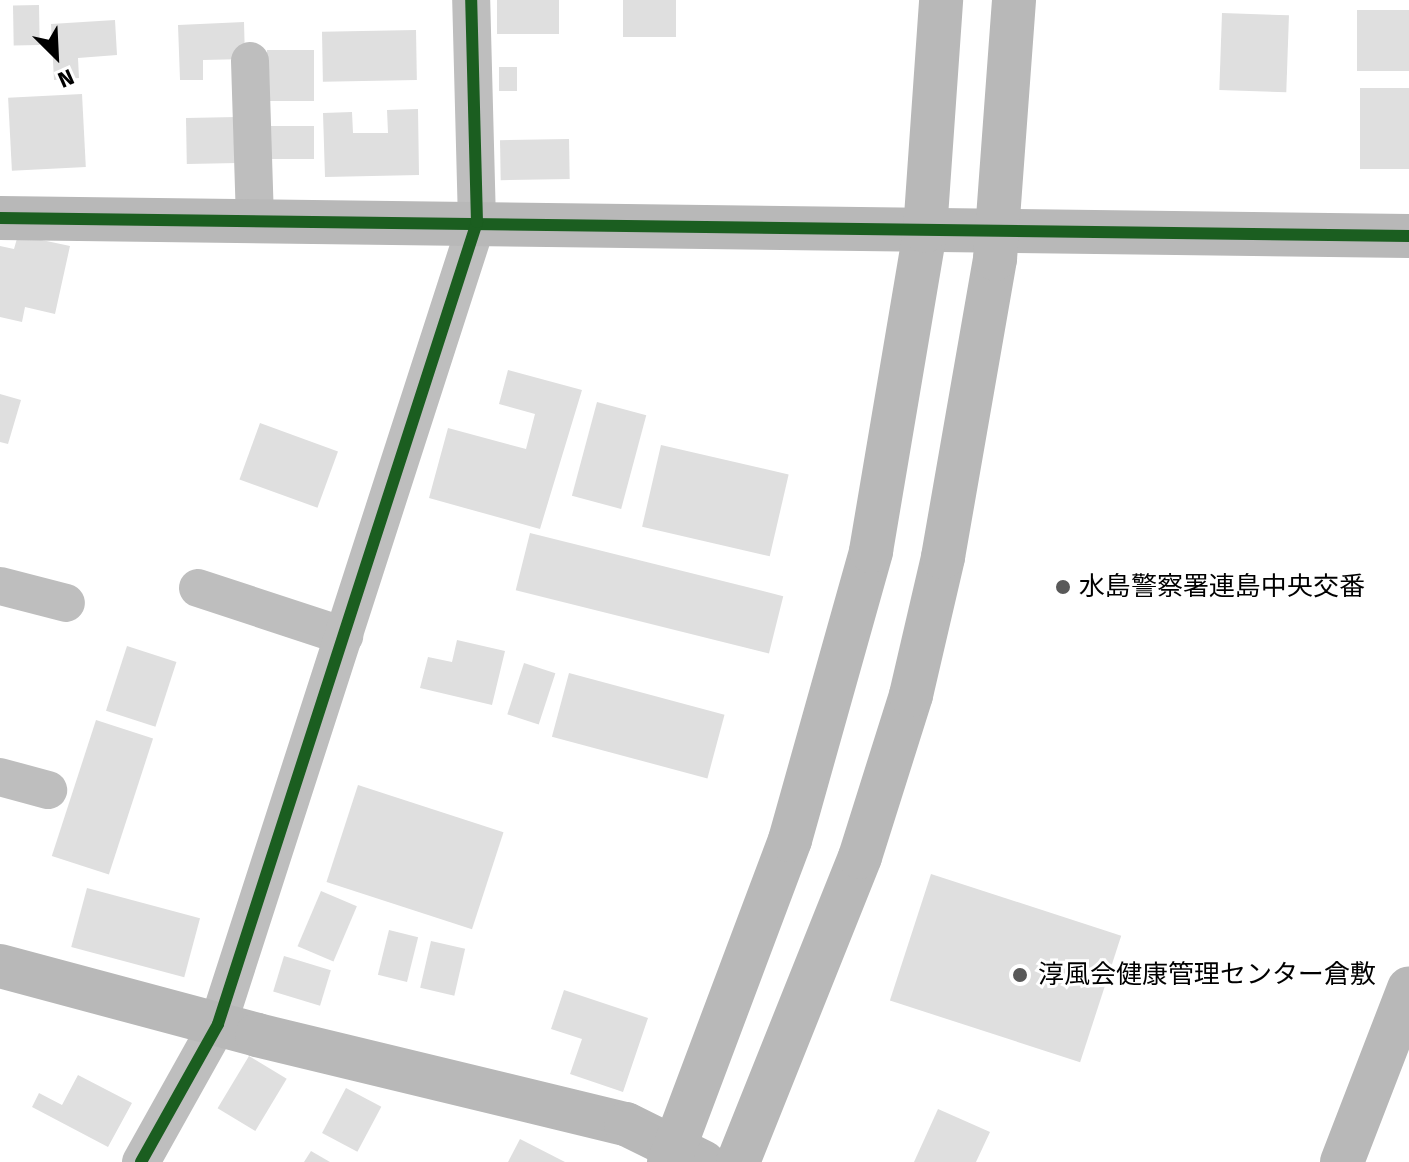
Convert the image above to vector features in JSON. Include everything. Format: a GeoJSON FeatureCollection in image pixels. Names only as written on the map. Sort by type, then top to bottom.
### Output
{"type":"FeatureCollection","features":[{"type":"Feature","properties":{"kind":"street"},"geometry":{"type":"LineString","coordinates":[[141,1162],[218,1024],[477,222],[471,0]]}},
{"type":"Feature","properties":{"kind":"street"},"geometry":{"type":"LineString","coordinates":[[0,966],[218,1024],[626,1124],[683,1157],[790,840],[871,551],[925,231],[941,0]]}},
{"type":"Feature","properties":{"kind":"street"},"geometry":{"type":"LineString","coordinates":[[738,1162],[860,857],[911,695],[943,557],[996,232],[1014,0]]}},
{"type":"Feature","properties":{"kind":"street"},"geometry":{"type":"LineString","coordinates":[[250,61],[255,221]]}},
{"type":"Feature","properties":{"kind":"street"},"geometry":{"type":"LineString","coordinates":[[0,218],[1409,236]]}},
{"type":"Feature","properties":{"kind":"street"},"geometry":{"type":"LineString","coordinates":[[0,586],[66,603]]}},
{"type":"Feature","properties":{"kind":"street"},"geometry":{"type":"LineString","coordinates":[[198,588],[344,636]]}},
{"type":"Feature","properties":{"kind":"street"},"geometry":{"type":"LineString","coordinates":[[0,777],[48,790]]}},
{"type":"Feature","properties":{"kind":"street"},"geometry":{"type":"LineString","coordinates":[[1342,1162],[1409,988]]}},
{"type":"Feature","properties":{"kind":"building"},"geometry":{"type":"Polygon","coordinates":[[[497,0],[559,0],[559,34],[497,34],[497,0]]]}},
{"type":"Feature","properties":{"kind":"building"},"geometry":{"type":"Polygon","coordinates":[[[623,0],[676,0],[676,37],[623,37],[623,0]]]}},
{"type":"Feature","properties":{"kind":"building"},"geometry":{"type":"Polygon","coordinates":[[[13,5],[39,5],[40,45],[14,45],[13,5]]]}},
{"type":"Feature","properties":{"kind":"building"},"geometry":{"type":"Polygon","coordinates":[[[1357,10],[1409,10],[1409,71],[1357,71],[1357,10]]]}},
{"type":"Feature","properties":{"kind":"building"},"geometry":{"type":"Polygon","coordinates":[[[1222,13],[1289,15],[1286,92],[1219,90],[1222,13]]]}},
{"type":"Feature","properties":{"kind":"building"},"geometry":{"type":"Polygon","coordinates":[[[115,20],[117,55],[78,58],[79,78],[54,80],[51,24],[115,20]]]}},
{"type":"Feature","properties":{"kind":"building"},"geometry":{"type":"Polygon","coordinates":[[[244,22],[245,59],[203,60],[203,80],[180,80],[178,25],[244,22]]]}},
{"type":"Feature","properties":{"kind":"building"},"geometry":{"type":"Polygon","coordinates":[[[416,30],[417,80],[323,82],[322,32],[416,30]]]}},
{"type":"Feature","properties":{"kind":"building"},"geometry":{"type":"Polygon","coordinates":[[[267,50],[314,50],[314,101],[267,101],[267,50]]]}},
{"type":"Feature","properties":{"kind":"building"},"geometry":{"type":"Polygon","coordinates":[[[499,67],[517,67],[517,91],[499,91],[499,67]]]}},
{"type":"Feature","properties":{"kind":"building"},"geometry":{"type":"Polygon","coordinates":[[[1360,88],[1409,88],[1409,169],[1360,169],[1360,88]]]}},
{"type":"Feature","properties":{"kind":"building"},"geometry":{"type":"Polygon","coordinates":[[[82,94],[86,167],[12,171],[8,98],[82,94]]]}},
{"type":"Feature","properties":{"kind":"building"},"geometry":{"type":"Polygon","coordinates":[[[418,109],[419,175],[325,177],[323,113],[352,112],[353,133],[388,133],[387,110],[418,109]]]}},
{"type":"Feature","properties":{"kind":"building"},"geometry":{"type":"Polygon","coordinates":[[[237,117],[238,163],[187,164],[186,118],[237,117]]]}},
{"type":"Feature","properties":{"kind":"building"},"geometry":{"type":"Polygon","coordinates":[[[263,126],[314,126],[314,159],[263,159],[263,126]]]}},
{"type":"Feature","properties":{"kind":"building"},"geometry":{"type":"Polygon","coordinates":[[[569,139],[570,179],[501,180],[500,140],[569,139]]]}},
{"type":"Feature","properties":{"kind":"building"},"geometry":{"type":"Polygon","coordinates":[[[18,235],[70,246],[55,314],[25,307],[22,322],[0,317],[0,246],[14,249],[18,235]]]}},
{"type":"Feature","properties":{"kind":"building"},"geometry":{"type":"Polygon","coordinates":[[[508,370],[582,390],[540,529],[429,498],[448,428],[526,449],[535,414],[499,404],[508,370]]]}},
{"type":"Feature","properties":{"kind":"building"},"geometry":{"type":"Polygon","coordinates":[[[0,394],[21,400],[8,444],[0,442],[0,394]]]}},
{"type":"Feature","properties":{"kind":"building"},"geometry":{"type":"Polygon","coordinates":[[[597,402],[646,415],[621,509],[572,496],[597,402]]]}},
{"type":"Feature","properties":{"kind":"building"},"geometry":{"type":"Polygon","coordinates":[[[260,423],[338,451],[317,508],[239,479],[260,423]]]}},
{"type":"Feature","properties":{"kind":"building"},"geometry":{"type":"Polygon","coordinates":[[[661,445],[789,474],[770,556],[642,527],[661,445]]]}},
{"type":"Feature","properties":{"kind":"building"},"geometry":{"type":"Polygon","coordinates":[[[530,533],[783,596],[769,653],[516,590],[530,533]]]}},
{"type":"Feature","properties":{"kind":"building"},"geometry":{"type":"Polygon","coordinates":[[[457,640],[505,651],[492,705],[420,688],[428,657],[452,662],[457,640]]]}},
{"type":"Feature","properties":{"kind":"building"},"geometry":{"type":"Polygon","coordinates":[[[127,646],[176,662],[155,727],[106,711],[127,646]]]}},
{"type":"Feature","properties":{"kind":"building"},"geometry":{"type":"Polygon","coordinates":[[[524,663],[555,673],[539,725],[507,714],[524,663]]]}},
{"type":"Feature","properties":{"kind":"building"},"geometry":{"type":"Polygon","coordinates":[[[569,673],[725,715],[707,778],[552,737],[569,673]]]}},
{"type":"Feature","properties":{"kind":"building"},"geometry":{"type":"Polygon","coordinates":[[[96,720],[153,739],[109,875],[52,856],[96,720]]]}},
{"type":"Feature","properties":{"kind":"building"},"geometry":{"type":"Polygon","coordinates":[[[358,785],[504,832],[472,929],[326,882],[358,785]]]}},
{"type":"Feature","properties":{"kind":"building"},"geometry":{"type":"Polygon","coordinates":[[[931,874],[1121,936],[1080,1062],[890,1000],[931,874]]]}},
{"type":"Feature","properties":{"kind":"building"},"geometry":{"type":"Polygon","coordinates":[[[87,888],[200,918],[184,977],[71,947],[87,888]]]}},
{"type":"Feature","properties":{"kind":"building"},"geometry":{"type":"Polygon","coordinates":[[[321,891],[357,906],[333,961],[298,946],[321,891]]]}},
{"type":"Feature","properties":{"kind":"building"},"geometry":{"type":"Polygon","coordinates":[[[389,930],[418,937],[407,982],[378,975],[389,930]]]}},
{"type":"Feature","properties":{"kind":"building"},"geometry":{"type":"Polygon","coordinates":[[[431,941],[465,949],[454,996],[420,988],[431,941]]]}},
{"type":"Feature","properties":{"kind":"building"},"geometry":{"type":"Polygon","coordinates":[[[284,956],[331,970],[320,1006],[273,991],[284,956]]]}},
{"type":"Feature","properties":{"kind":"building"},"geometry":{"type":"Polygon","coordinates":[[[564,990],[648,1018],[623,1092],[570,1074],[582,1039],[551,1029],[564,990]]]}},
{"type":"Feature","properties":{"kind":"building"},"geometry":{"type":"Polygon","coordinates":[[[249,1056],[287,1079],[255,1131],[218,1108],[249,1056]]]}},
{"type":"Feature","properties":{"kind":"building"},"geometry":{"type":"Polygon","coordinates":[[[78,1075],[132,1103],[108,1147],[32,1107],[39,1093],[62,1105],[78,1075]]]}},
{"type":"Feature","properties":{"kind":"building"},"geometry":{"type":"Polygon","coordinates":[[[346,1088],[381,1107],[357,1152],[322,1133],[346,1088]]]}},
{"type":"Feature","properties":{"kind":"building"},"geometry":{"type":"Polygon","coordinates":[[[938,1109],[990,1132],[976,1162],[914,1162],[938,1109]]]}},
{"type":"Feature","properties":{"kind":"building"},"geometry":{"type":"Polygon","coordinates":[[[520,1139],[565,1162],[508,1162],[520,1139]]]}},
{"type":"Feature","properties":{"kind":"building"},"geometry":{"type":"Polygon","coordinates":[[[311,1151],[330,1162],[304,1162],[311,1151]]]}},
{"type":"Feature","properties":{"kind":"cycle path"},"geometry":{"type":"LineString","coordinates":[[141,1162],[218,1024],[477,222],[471,0]]}},
{"type":"Feature","properties":{"kind":"cycle path"},"geometry":{"type":"LineString","coordinates":[[0,218],[1409,236]]}},
{"type":"Feature","properties":{"kind":"place","name":"水島警察署連島中央交番"},"geometry":{"type":"Point","coordinates":[1063,587]}},
{"type":"Feature","properties":{"kind":"place","name":"淳風会健康管理センター倉敷"},"geometry":{"type":"Point","coordinates":[1020,975]}}]}
